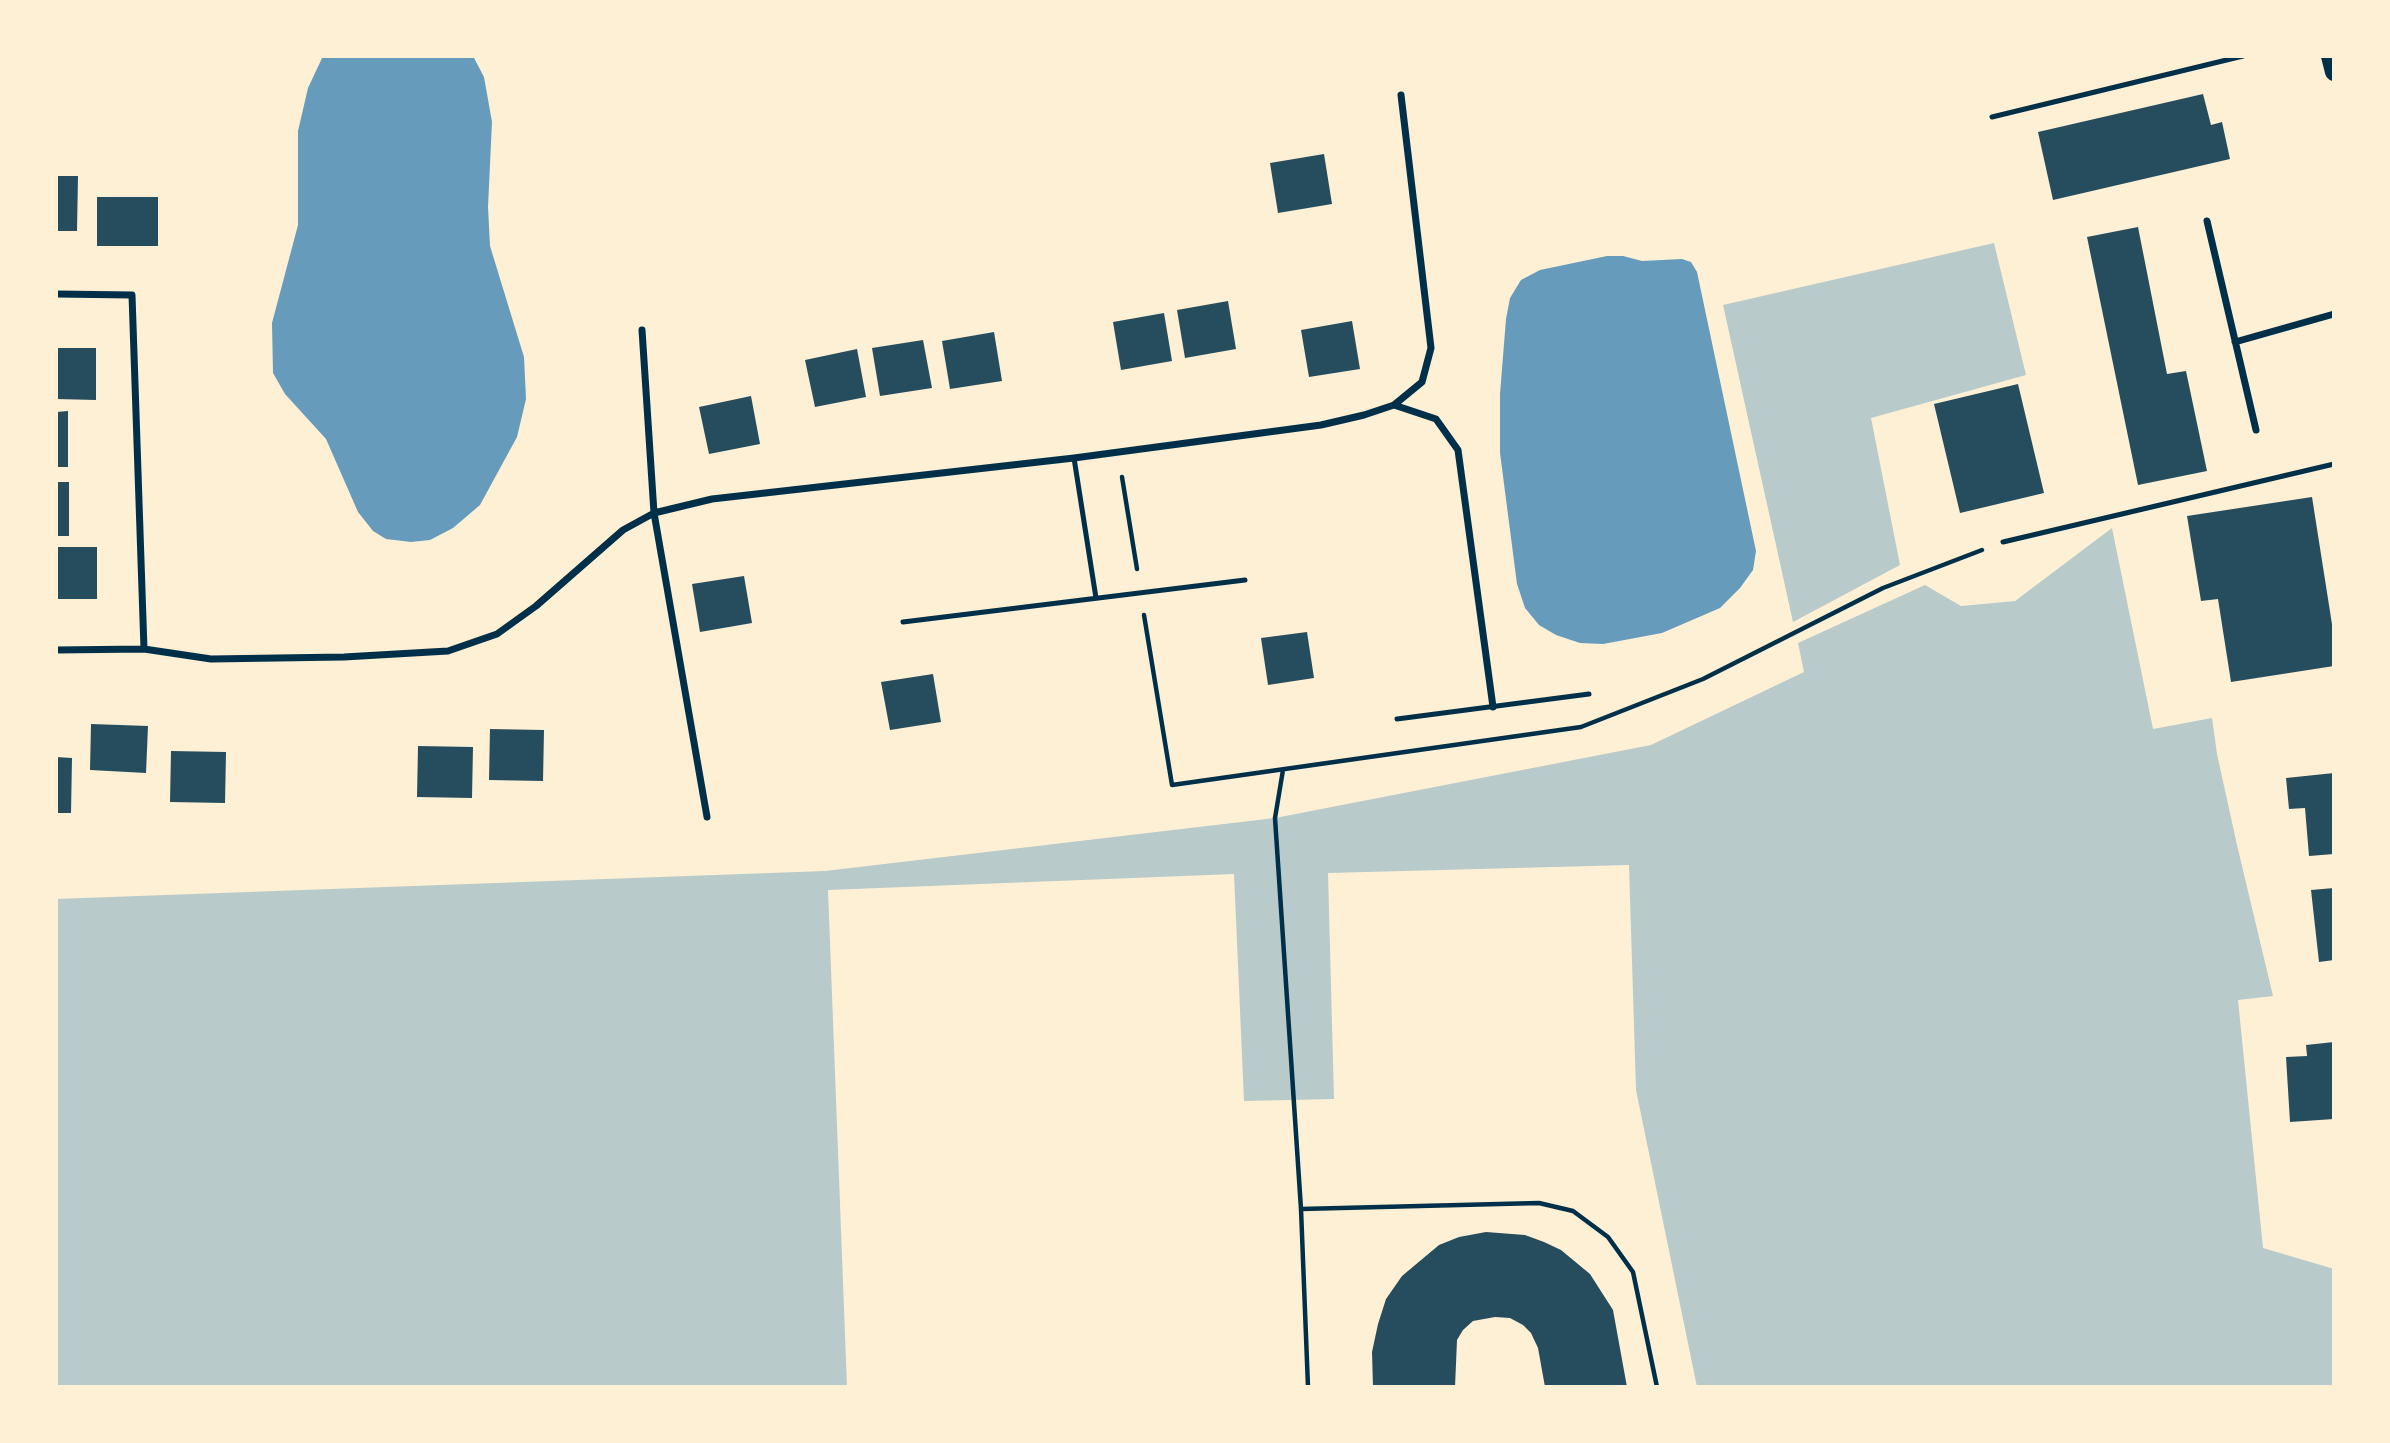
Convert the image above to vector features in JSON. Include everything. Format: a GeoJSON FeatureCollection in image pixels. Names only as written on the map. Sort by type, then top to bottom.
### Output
{"type":"FeatureCollection","features":[{"type":"Feature","properties":{"kind":"main road"},"geometry":{"type":"LineString","coordinates":[[2330,56],[2334,72]]}},
{"type":"Feature","properties":{"kind":"street"},"geometry":{"type":"LineString","coordinates":[[56,650],[144,649],[211,659],[344,657],[448,651],[497,634],[536,606],[622,530],[654,513],[712,499],[1074,458],[1321,425],[1394,405],[1422,382],[1431,348],[1401,95]]}},
{"type":"Feature","properties":{"kind":"street"},"geometry":{"type":"LineString","coordinates":[[2207,221],[2256,430]]}},
{"type":"Feature","properties":{"kind":"street"},"geometry":{"type":"LineString","coordinates":[[56,294],[132,295],[144,649]]}},
{"type":"Feature","properties":{"kind":"street"},"geometry":{"type":"LineString","coordinates":[[2235,342],[2334,314]]}},
{"type":"Feature","properties":{"kind":"street"},"geometry":{"type":"LineString","coordinates":[[642,330],[654,513],[707,817]]}},
{"type":"Feature","properties":{"kind":"street"},"geometry":{"type":"LineString","coordinates":[[1394,405],[1436,419],[1458,450],[1493,706]]}},
{"type":"Feature","properties":{"kind":"lane"},"geometry":{"type":"LineString","coordinates":[[1992,117],[2243,56]]}},
{"type":"Feature","properties":{"kind":"lane"},"geometry":{"type":"LineString","coordinates":[[1074,458],[1096,598]]}},
{"type":"Feature","properties":{"kind":"lane"},"geometry":{"type":"LineString","coordinates":[[2003,542],[2334,464]]}},
{"type":"Feature","properties":{"kind":"lane"},"geometry":{"type":"LineString","coordinates":[[903,622],[1245,580]]}},
{"type":"Feature","properties":{"kind":"lane"},"geometry":{"type":"LineString","coordinates":[[1397,719],[1590,694]]}},
{"type":"Feature","properties":{"kind":"path"},"geometry":{"type":"LineString","coordinates":[[1283,770],[1275,818],[1301,1209],[1308,1387]]}},
{"type":"Feature","properties":{"kind":"path"},"geometry":{"type":"LineString","coordinates":[[1301,1209],[1539,1203],[1573,1211],[1608,1237],[1633,1272],[1657,1387]]}},
{"type":"Feature","properties":{"kind":"shaded area"},"geometry":{"type":"Polygon","coordinates":[[[1994,243],[2026,375],[1871,418],[1900,565],[1793,622],[1723,305],[1994,243]]]}},
{"type":"Feature","properties":{"kind":"shaded area"},"geometry":{"type":"Polygon","coordinates":[[[2112,528],[2153,729],[2212,718],[2217,754],[2273,996],[2238,1000],[2263,1248],[2334,1269],[2334,1387],[1697,1387],[1636,1090],[1629,865],[1328,873],[1334,1099],[1244,1101],[1234,874],[828,890],[847,1387],[56,1387],[56,899],[825,871],[1275,818],[1651,745],[1804,672],[1798,643],[1925,585],[1961,606],[2015,601],[2112,528]]]}},
{"type":"Feature","properties":{"kind":"water"},"geometry":{"type":"Polygon","coordinates":[[[323,56],[473,56],[484,77],[492,122],[488,207],[490,246],[524,357],[526,399],[517,437],[480,505],[453,528],[430,540],[411,542],[386,539],[373,531],[358,512],[326,439],[285,394],[273,373],[272,323],[298,225],[298,131],[308,88],[323,56]]]}},
{"type":"Feature","properties":{"kind":"water"},"geometry":{"type":"Polygon","coordinates":[[[1607,256],[1623,256],[1642,261],[1682,259],[1691,262],[1697,272],[1756,551],[1753,570],[1720,608],[1662,633],[1603,644],[1580,643],[1556,635],[1539,625],[1525,608],[1517,584],[1500,453],[1500,394],[1506,319],[1510,298],[1521,280],[1540,270],[1607,256]]]}},
{"type":"Feature","properties":{"kind":"building"},"geometry":{"type":"Polygon","coordinates":[[[2203,94],[2211,125],[2222,122],[2230,159],[2053,200],[2038,132],[2203,94]]]}},
{"type":"Feature","properties":{"kind":"building"},"geometry":{"type":"Polygon","coordinates":[[[1324,154],[1332,204],[1278,213],[1270,163],[1324,154]]]}},
{"type":"Feature","properties":{"kind":"building"},"geometry":{"type":"Polygon","coordinates":[[[56,176],[78,176],[77,231],[56,231],[56,176]]]}},
{"type":"Feature","properties":{"kind":"building"},"geometry":{"type":"Polygon","coordinates":[[[97,197],[158,197],[158,246],[97,246],[97,197]]]}},
{"type":"Feature","properties":{"kind":"building"},"geometry":{"type":"Polygon","coordinates":[[[2138,227],[2167,374],[2186,371],[2207,471],[2138,485],[2087,237],[2138,227]]]}},
{"type":"Feature","properties":{"kind":"building"},"geometry":{"type":"Polygon","coordinates":[[[1228,301],[1236,349],[1185,358],[1177,310],[1228,301]]]}},
{"type":"Feature","properties":{"kind":"building"},"geometry":{"type":"Polygon","coordinates":[[[1164,313],[1172,361],[1121,370],[1113,322],[1164,313]]]}},
{"type":"Feature","properties":{"kind":"building"},"geometry":{"type":"Polygon","coordinates":[[[1352,321],[1360,369],[1309,377],[1301,330],[1352,321]]]}},
{"type":"Feature","properties":{"kind":"building"},"geometry":{"type":"Polygon","coordinates":[[[994,332],[1002,381],[950,389],[942,341],[994,332]]]}},
{"type":"Feature","properties":{"kind":"building"},"geometry":{"type":"Polygon","coordinates":[[[923,340],[932,388],[880,396],[872,348],[923,340]]]}},
{"type":"Feature","properties":{"kind":"building"},"geometry":{"type":"Polygon","coordinates":[[[56,348],[96,348],[96,400],[56,399],[56,348]]]}},
{"type":"Feature","properties":{"kind":"building"},"geometry":{"type":"Polygon","coordinates":[[[857,349],[866,397],[815,407],[805,360],[857,349]]]}},
{"type":"Feature","properties":{"kind":"building"},"geometry":{"type":"Polygon","coordinates":[[[2018,384],[2044,493],[1960,513],[1934,404],[2018,384]]]}},
{"type":"Feature","properties":{"kind":"building"},"geometry":{"type":"Polygon","coordinates":[[[751,396],[760,444],[709,454],[699,407],[751,396]]]}},
{"type":"Feature","properties":{"kind":"building"},"geometry":{"type":"Polygon","coordinates":[[[68,411],[68,467],[56,467],[56,412],[68,411]]]}},
{"type":"Feature","properties":{"kind":"building"},"geometry":{"type":"Polygon","coordinates":[[[56,482],[69,482],[69,536],[56,536],[56,482]]]}},
{"type":"Feature","properties":{"kind":"building"},"geometry":{"type":"Polygon","coordinates":[[[2312,497],[2334,637],[2334,666],[2231,682],[2218,599],[2201,601],[2187,516],[2312,497]]]}},
{"type":"Feature","properties":{"kind":"building"},"geometry":{"type":"Polygon","coordinates":[[[56,547],[97,547],[97,599],[56,599],[56,547]]]}},
{"type":"Feature","properties":{"kind":"building"},"geometry":{"type":"Polygon","coordinates":[[[744,576],[752,623],[700,632],[692,584],[744,576]]]}},
{"type":"Feature","properties":{"kind":"building"},"geometry":{"type":"Polygon","coordinates":[[[1307,632],[1314,678],[1268,685],[1261,638],[1307,632]]]}},
{"type":"Feature","properties":{"kind":"building"},"geometry":{"type":"Polygon","coordinates":[[[933,674],[941,722],[890,730],[881,682],[933,674]]]}},
{"type":"Feature","properties":{"kind":"building"},"geometry":{"type":"Polygon","coordinates":[[[91,724],[148,726],[146,773],[90,770],[91,724]]]}},
{"type":"Feature","properties":{"kind":"building"},"geometry":{"type":"Polygon","coordinates":[[[490,729],[544,730],[543,781],[489,780],[490,729]]]}},
{"type":"Feature","properties":{"kind":"building"},"geometry":{"type":"Polygon","coordinates":[[[418,746],[473,747],[472,798],[417,797],[418,746]]]}},
{"type":"Feature","properties":{"kind":"building"},"geometry":{"type":"Polygon","coordinates":[[[171,751],[226,752],[225,803],[170,802],[171,751]]]}},
{"type":"Feature","properties":{"kind":"building"},"geometry":{"type":"Polygon","coordinates":[[[56,757],[72,758],[71,813],[56,813],[56,757]]]}},
{"type":"Feature","properties":{"kind":"building"},"geometry":{"type":"Polygon","coordinates":[[[2334,773],[2334,854],[2309,856],[2305,808],[2289,809],[2286,778],[2334,773]]]}},
{"type":"Feature","properties":{"kind":"building"},"geometry":{"type":"Polygon","coordinates":[[[2334,888],[2334,960],[2319,962],[2311,890],[2334,888]]]}},
{"type":"Feature","properties":{"kind":"building"},"geometry":{"type":"Polygon","coordinates":[[[2334,1042],[2334,1119],[2290,1122],[2286,1057],[2307,1056],[2306,1045],[2334,1042]]]}},
{"type":"Feature","properties":{"kind":"building"},"geometry":{"type":"Polygon","coordinates":[[[1486,1232],[1525,1235],[1544,1242],[1561,1250],[1590,1274],[1613,1310],[1627,1387],[1545,1387],[1538,1348],[1531,1333],[1510,1318],[1495,1317],[1473,1321],[1457,1340],[1455,1387],[1373,1387],[1372,1352],[1378,1324],[1386,1299],[1402,1276],[1439,1245],[1459,1237],[1486,1232]]]}}]}
